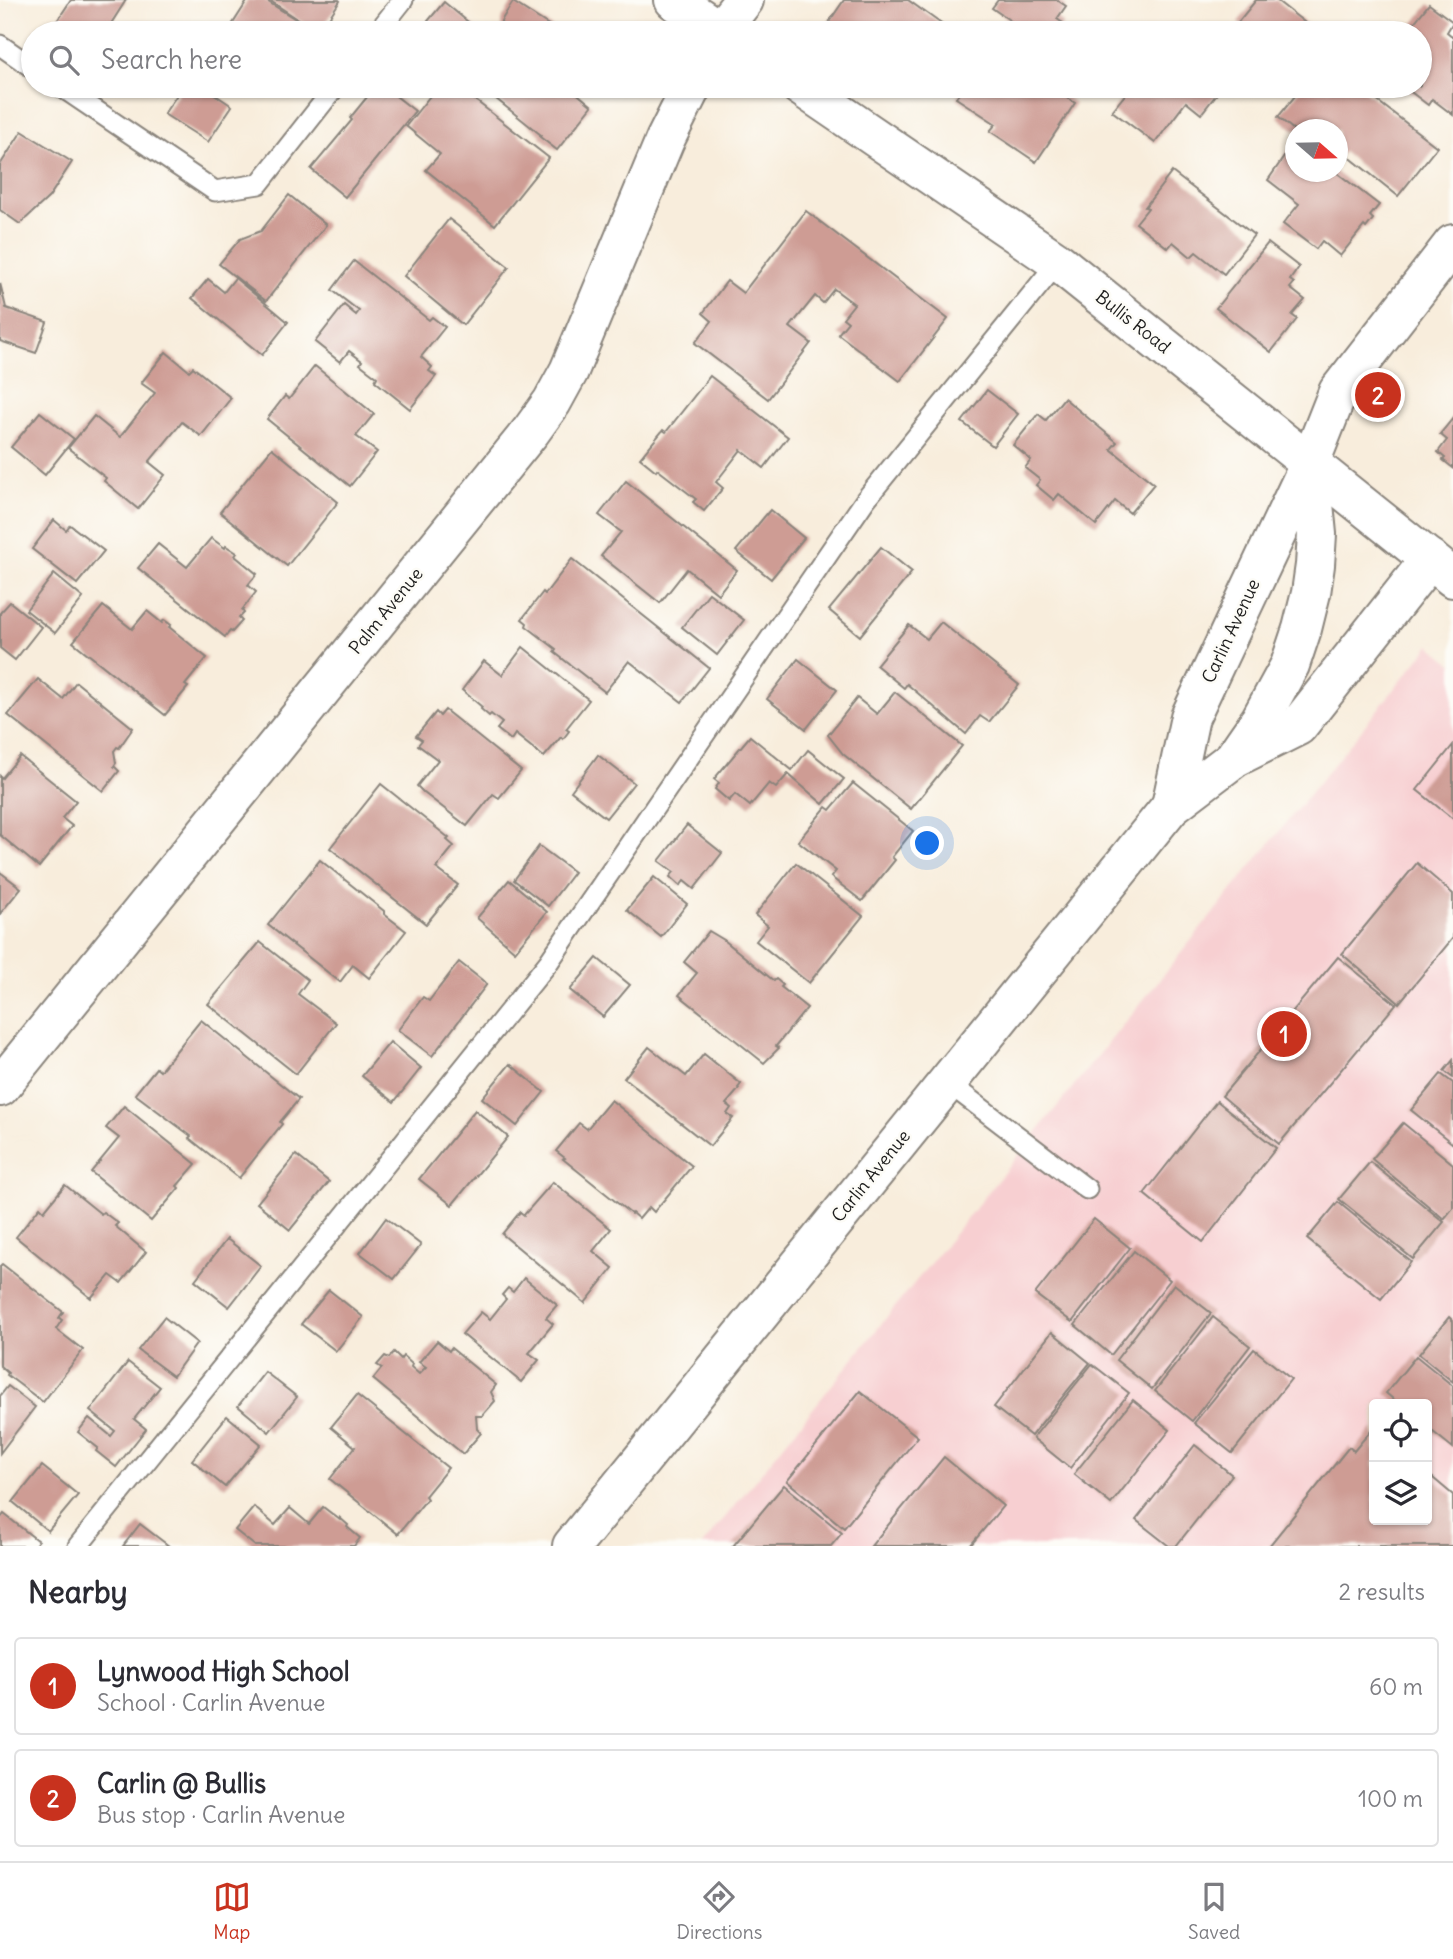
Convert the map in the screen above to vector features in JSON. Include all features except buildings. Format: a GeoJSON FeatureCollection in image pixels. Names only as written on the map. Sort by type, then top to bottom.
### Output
{"type":"FeatureCollection","features":[{"type":"Feature","properties":{"kind":"street"},"geometry":{"type":"LineString","coordinates":[[674,0],[704,21]]}},
{"type":"Feature","properties":{"kind":"street"},"geometry":{"type":"LineString","coordinates":[[728,21],[744,0]]}},
{"type":"Feature","properties":{"kind":"street","name":"Palm Avenue"},"geometry":{"type":"LineString","coordinates":[[0,1087],[531,431],[569,371],[665,140],[686,98]]}},
{"type":"Feature","properties":{"kind":"street","name":"Bullis Road"},"geometry":{"type":"LineString","coordinates":[[818,98],[1058,262],[1441,568]]}},
{"type":"Feature","properties":{"kind":"street","name":"Carlin Avenue"},"geometry":{"type":"LineString","coordinates":[[1171,806],[1190,717],[1310,463],[1338,392],[1453,244]]}},
{"type":"Feature","properties":{"kind":"street","name":"Carlin Avenue"},"geometry":{"type":"LineString","coordinates":[[572,1546],[1171,806],[1233,758],[1260,720],[1290,665],[1311,593],[1317,534],[1310,463]]}},
{"type":"Feature","properties":{"kind":"street"},"geometry":{"type":"LineString","coordinates":[[1233,758],[1298,726],[1441,568]]}},
{"type":"Feature","properties":{"kind":"lane"},"geometry":{"type":"LineString","coordinates":[[387,21],[404,0]]}},
{"type":"Feature","properties":{"kind":"lane"},"geometry":{"type":"LineString","coordinates":[[0,45],[21,60]]}},
{"type":"Feature","properties":{"kind":"lane"},"geometry":{"type":"LineString","coordinates":[[78,98],[215,191],[259,184],[327,98]]}},
{"type":"Feature","properties":{"kind":"lane"},"geometry":{"type":"LineString","coordinates":[[78,1546],[548,963],[866,499],[1058,262]]}},
{"type":"Feature","properties":{"kind":"lane"},"geometry":{"type":"LineString","coordinates":[[947,1082],[1087,1189]]}},
{"type":"Feature","properties":{"kind":"shaded area"},"geometry":{"type":"Polygon","coordinates":[[[1430,645],[1453,664],[1453,1546],[702,1546],[1430,645]]]}},
{"type":"Feature","properties":{"kind":"place","name":"Carlin @ Bullis"},"geometry":{"type":"Point","coordinates":[1378,395]}},
{"type":"Feature","properties":{"kind":"place","name":"Lynwood High School"},"geometry":{"type":"Point","coordinates":[1284,1034]}}]}
